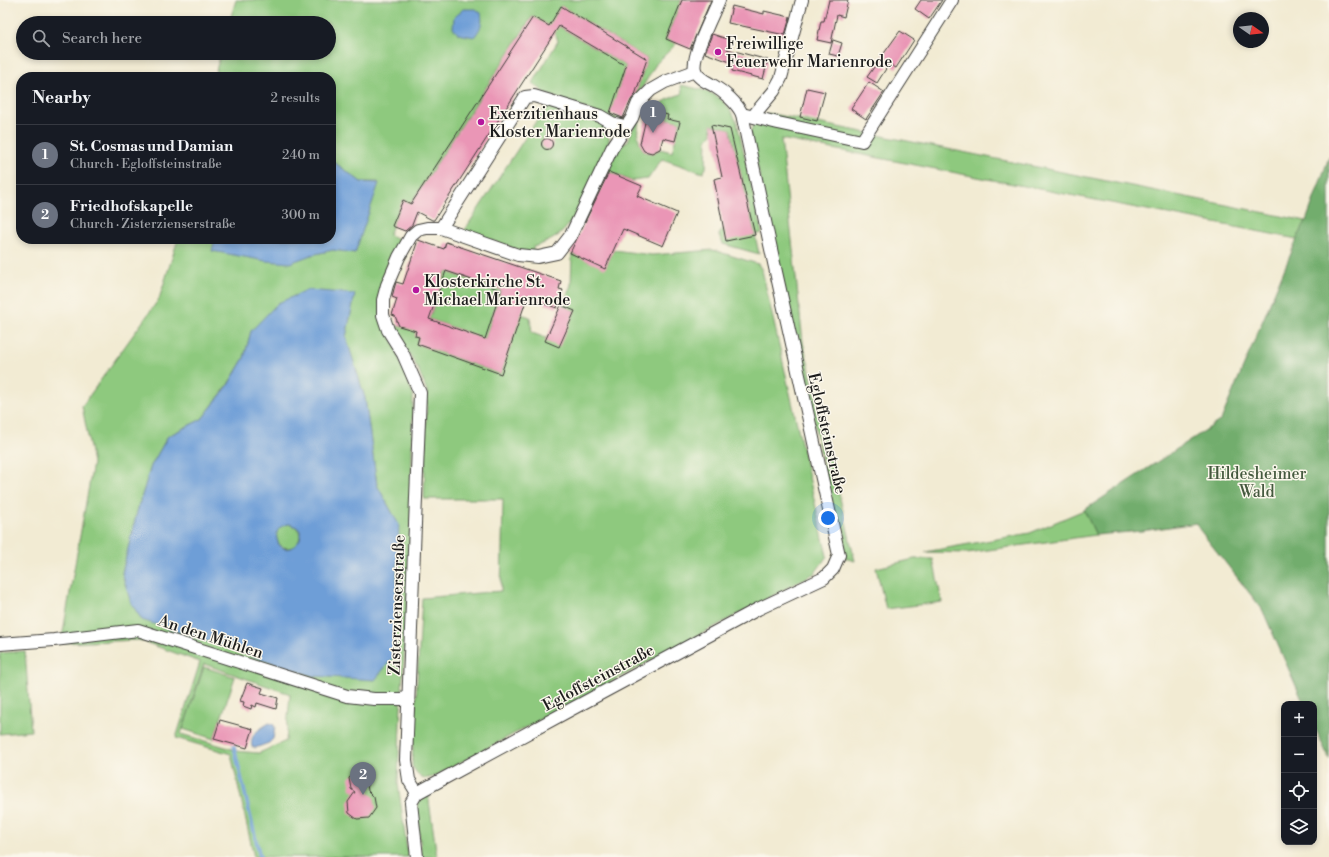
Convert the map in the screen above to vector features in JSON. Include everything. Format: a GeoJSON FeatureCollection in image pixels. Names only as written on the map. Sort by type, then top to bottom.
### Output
{"type":"FeatureCollection","features":[{"type":"Feature","properties":{"kind":"street"},"geometry":{"type":"LineString","coordinates":[[625,126],[612,123],[600,116],[534,96],[526,98],[441,228],[518,255],[538,257],[557,253],[571,235],[612,148],[625,126],[632,118],[638,103],[651,90],[665,82],[695,71],[694,60],[719,0]]}},
{"type":"Feature","properties":{"kind":"street"},"geometry":{"type":"LineString","coordinates":[[747,115],[774,91],[782,78],[802,0]]}},
{"type":"Feature","properties":{"kind":"street"},"geometry":{"type":"LineString","coordinates":[[747,115],[778,124],[862,141],[952,0]]}},
{"type":"Feature","properties":{"kind":"street","name":"Egloffsteinstraße"},"geometry":{"type":"LineString","coordinates":[[417,793],[751,613],[824,578],[833,569],[839,555],[774,263],[747,115],[718,88],[701,78],[695,71]]}},
{"type":"Feature","properties":{"kind":"street","name":"Zisterzienserstraße"},"geometry":{"type":"LineString","coordinates":[[417,793],[409,780],[406,760],[420,393],[403,354],[388,330],[383,315],[383,300],[387,285],[399,257],[411,236],[418,230],[427,228],[441,228]]}},
{"type":"Feature","properties":{"kind":"street","name":"An den Mühlen"},"geometry":{"type":"LineString","coordinates":[[0,644],[54,640],[138,630],[347,696],[374,699],[408,698]]}},
{"type":"Feature","properties":{"kind":"street"},"geometry":{"type":"LineString","coordinates":[[417,793],[411,803],[417,857]]}},
{"type":"Feature","properties":{"kind":"green space"},"geometry":{"type":"Polygon","coordinates":[[[236,0],[682,0],[666,39],[677,43],[656,64],[632,105],[647,59],[561,6],[552,22],[626,66],[610,115],[627,121],[620,122],[546,94],[533,83],[558,41],[552,29],[532,17],[411,203],[403,200],[389,235],[404,241],[379,299],[413,394],[410,563],[400,722],[398,783],[408,857],[254,857],[231,754],[176,738],[200,662],[139,640],[61,643],[93,463],[82,406],[159,299],[176,244],[214,244],[213,251],[311,255],[333,250],[355,253],[378,182],[361,182],[336,164],[336,72],[215,72],[219,60],[336,60],[336,16],[231,16],[236,0]],[[355,294],[251,331],[244,358],[227,386],[202,419],[168,436],[151,466],[137,512],[122,573],[131,603],[143,620],[399,525],[377,485],[365,398],[346,337],[355,294]],[[204,664],[181,734],[232,749],[234,751],[259,753],[286,741],[290,694],[204,664]]]}},
{"type":"Feature","properties":{"kind":"green space"},"geometry":{"type":"Polygon","coordinates":[[[681,85],[715,95],[721,99],[732,112],[737,122],[762,233],[755,235],[759,254],[723,244],[719,236],[720,231],[723,229],[755,234],[730,129],[711,125],[712,134],[707,139],[706,168],[703,173],[662,159],[648,179],[631,181],[606,170],[618,147],[628,141],[640,110],[642,110],[638,126],[638,135],[644,151],[652,153],[660,149],[672,152],[680,122],[667,119],[668,115],[653,111],[666,100],[682,94],[681,85]]]}},
{"type":"Feature","properties":{"kind":"green space"},"geometry":{"type":"Polygon","coordinates":[[[548,103],[602,121],[609,135],[609,141],[603,161],[590,190],[574,217],[561,233],[548,242],[533,247],[533,255],[464,231],[548,103]]]}},
{"type":"Feature","properties":{"kind":"green space"},"geometry":{"type":"Polygon","coordinates":[[[768,113],[1306,221],[1297,239],[781,139],[803,342],[855,561],[844,558],[750,133],[753,125],[768,113]]]}},
{"type":"Feature","properties":{"kind":"green space","name":"Hildesheimer Wald"},"geometry":{"type":"Polygon","coordinates":[[[1329,157],[1329,759],[1317,732],[1317,701],[1303,701],[1262,609],[1199,529],[1197,523],[1142,531],[1096,535],[1084,510],[1221,420],[1297,239],[1306,221],[1329,157]]]}},
{"type":"Feature","properties":{"kind":"green space"},"geometry":{"type":"Polygon","coordinates":[[[614,250],[652,255],[713,250],[758,264],[762,270],[827,556],[815,573],[435,776],[424,778],[417,773],[412,766],[422,598],[501,591],[503,499],[424,499],[427,391],[419,371],[409,353],[403,346],[404,341],[396,328],[399,326],[407,328],[418,326],[415,336],[419,337],[417,344],[501,374],[521,314],[530,317],[532,333],[546,338],[575,311],[563,306],[571,285],[572,254],[605,268],[614,250]]]}},
{"type":"Feature","properties":{"kind":"green space"},"geometry":{"type":"Polygon","coordinates":[[[446,271],[501,290],[485,339],[429,319],[446,271]]]}},
{"type":"Feature","properties":{"kind":"green space"},"geometry":{"type":"Polygon","coordinates":[[[1084,510],[1096,535],[967,553],[925,552],[1030,533],[1084,510]]]}},
{"type":"Feature","properties":{"kind":"green space"},"geometry":{"type":"Polygon","coordinates":[[[288,524],[293,525],[299,531],[299,541],[293,547],[288,548],[283,547],[277,541],[276,536],[277,531],[283,525],[288,524]]]}},
{"type":"Feature","properties":{"kind":"green space"},"geometry":{"type":"Polygon","coordinates":[[[914,559],[933,559],[942,602],[886,609],[876,568],[914,559]]]}},
{"type":"Feature","properties":{"kind":"green space"},"geometry":{"type":"Polygon","coordinates":[[[25,651],[31,731],[0,734],[0,653],[25,651]]]}},
{"type":"Feature","properties":{"kind":"green space"},"geometry":{"type":"Polygon","coordinates":[[[204,667],[235,677],[214,739],[183,729],[204,667]]]}},
{"type":"Feature","properties":{"kind":"green space"},"geometry":{"type":"Polygon","coordinates":[[[428,794],[437,857],[422,857],[416,810],[419,801],[428,794]]]}},
{"type":"Feature","properties":{"kind":"water"},"geometry":{"type":"Polygon","coordinates":[[[463,9],[476,9],[481,13],[481,26],[474,37],[458,34],[453,28],[454,18],[463,9]]]}},
{"type":"Feature","properties":{"kind":"water"},"geometry":{"type":"Polygon","coordinates":[[[336,164],[361,182],[379,183],[355,253],[333,250],[311,255],[290,263],[266,261],[212,251],[214,244],[336,244],[336,164]]]}},
{"type":"Feature","properties":{"kind":"water"},"geometry":{"type":"Polygon","coordinates":[[[308,290],[355,294],[346,337],[365,398],[377,485],[399,525],[393,657],[375,680],[313,676],[142,620],[131,603],[122,573],[137,512],[151,466],[168,436],[202,419],[227,387],[244,358],[251,331],[278,303],[308,290]],[[289,524],[279,528],[277,539],[280,546],[286,549],[291,548],[296,544],[300,539],[301,533],[297,528],[289,524]]]}},
{"type":"Feature","properties":{"kind":"water"},"geometry":{"type":"Polygon","coordinates":[[[269,723],[273,724],[275,727],[273,739],[269,743],[255,748],[252,747],[252,739],[256,732],[269,723]]]}},
{"type":"Feature","properties":{"kind":"building"},"geometry":{"type":"Polygon","coordinates":[[[682,0],[711,0],[690,49],[666,39],[682,0]]]}},
{"type":"Feature","properties":{"kind":"building"},"geometry":{"type":"Polygon","coordinates":[[[829,0],[848,0],[844,17],[837,15],[831,43],[817,40],[821,21],[824,21],[829,0]]]}},
{"type":"Feature","properties":{"kind":"building"},"geometry":{"type":"Polygon","coordinates":[[[921,0],[942,0],[929,19],[915,9],[921,0]]]}},
{"type":"Feature","properties":{"kind":"building","name":"Exerzitienhaus Kloster Marienrode"},"geometry":{"type":"Polygon","coordinates":[[[561,6],[647,59],[635,95],[631,100],[623,118],[610,113],[626,66],[559,26],[434,220],[417,212],[412,225],[405,231],[392,226],[403,200],[411,204],[533,17],[549,26],[561,6]]]}},
{"type":"Feature","properties":{"kind":"building"},"geometry":{"type":"Polygon","coordinates":[[[732,6],[764,14],[764,11],[790,17],[785,35],[728,23],[732,6]]]}},
{"type":"Feature","properties":{"kind":"building"},"geometry":{"type":"Polygon","coordinates":[[[900,31],[914,40],[896,68],[889,64],[877,83],[867,77],[900,31]]]}},
{"type":"Feature","properties":{"kind":"building"},"geometry":{"type":"Polygon","coordinates":[[[712,34],[730,40],[727,49],[768,60],[763,79],[732,71],[733,63],[705,53],[712,34]]]}},
{"type":"Feature","properties":{"kind":"building"},"geometry":{"type":"Polygon","coordinates":[[[833,40],[842,43],[838,56],[829,54],[833,40]]]}},
{"type":"Feature","properties":{"kind":"building"},"geometry":{"type":"Polygon","coordinates":[[[869,82],[884,92],[866,119],[851,109],[869,82]]]}},
{"type":"Feature","properties":{"kind":"building"},"geometry":{"type":"Polygon","coordinates":[[[807,88],[825,92],[817,121],[800,117],[807,88]]]}},
{"type":"Feature","properties":{"kind":"building"},"geometry":{"type":"Polygon","coordinates":[[[648,110],[668,115],[667,119],[680,122],[675,141],[663,138],[660,149],[652,153],[644,151],[640,144],[648,110]]]}},
{"type":"Feature","properties":{"kind":"building"},"geometry":{"type":"Polygon","coordinates":[[[711,125],[730,129],[755,235],[726,241],[714,179],[722,177],[711,125]]]}},
{"type":"Feature","properties":{"kind":"building"},"geometry":{"type":"Polygon","coordinates":[[[547,138],[551,140],[553,144],[551,148],[547,150],[543,148],[541,144],[543,140],[547,138]]]}},
{"type":"Feature","properties":{"kind":"building"},"geometry":{"type":"Polygon","coordinates":[[[609,172],[642,186],[637,196],[677,213],[663,246],[623,229],[605,269],[570,253],[609,172]]]}},
{"type":"Feature","properties":{"kind":"building"},"geometry":{"type":"Polygon","coordinates":[[[418,240],[444,249],[446,242],[561,281],[559,289],[563,290],[557,308],[527,298],[501,374],[417,344],[419,337],[415,336],[416,331],[399,326],[395,316],[392,315],[397,299],[392,297],[396,282],[403,284],[418,240]],[[446,271],[429,319],[485,339],[501,290],[446,271]]]}},
{"type":"Feature","properties":{"kind":"building"},"geometry":{"type":"Polygon","coordinates":[[[561,305],[575,311],[559,347],[545,341],[561,305]]]}},
{"type":"Feature","properties":{"kind":"building"},"geometry":{"type":"Polygon","coordinates":[[[247,683],[263,688],[261,693],[278,698],[276,709],[257,703],[256,707],[252,705],[251,709],[243,706],[244,702],[240,701],[247,683]]]}},
{"type":"Feature","properties":{"kind":"building"},"geometry":{"type":"Polygon","coordinates":[[[220,720],[253,729],[247,748],[214,739],[220,720]]]}},
{"type":"Feature","properties":{"kind":"building"},"geometry":{"type":"Polygon","coordinates":[[[363,774],[366,776],[368,791],[374,797],[376,808],[369,818],[357,819],[349,813],[348,802],[355,792],[351,789],[349,778],[352,775],[363,774]]]}},
{"type":"Feature","properties":{"kind":"waterway"},"geometry":{"type":"LineString","coordinates":[[234,747],[260,857]]}},
{"type":"Feature","properties":{"kind":"place","name":"Freiwillige Feuerwehr Marienrode"},"geometry":{"type":"Point","coordinates":[718,52]}},
{"type":"Feature","properties":{"kind":"place","name":"Exerzitienhaus Kloster Marienrode"},"geometry":{"type":"Point","coordinates":[481,122]}},
{"type":"Feature","properties":{"kind":"place","name":"St. Cosmas und Damian"},"geometry":{"type":"Point","coordinates":[653,133]}},
{"type":"Feature","properties":{"kind":"place","name":"Klosterkirche St. Michael Marienrode"},"geometry":{"type":"Point","coordinates":[416,290]}},
{"type":"Feature","properties":{"kind":"place","name":"Friedhofskapelle"},"geometry":{"type":"Point","coordinates":[363,795]}}]}
